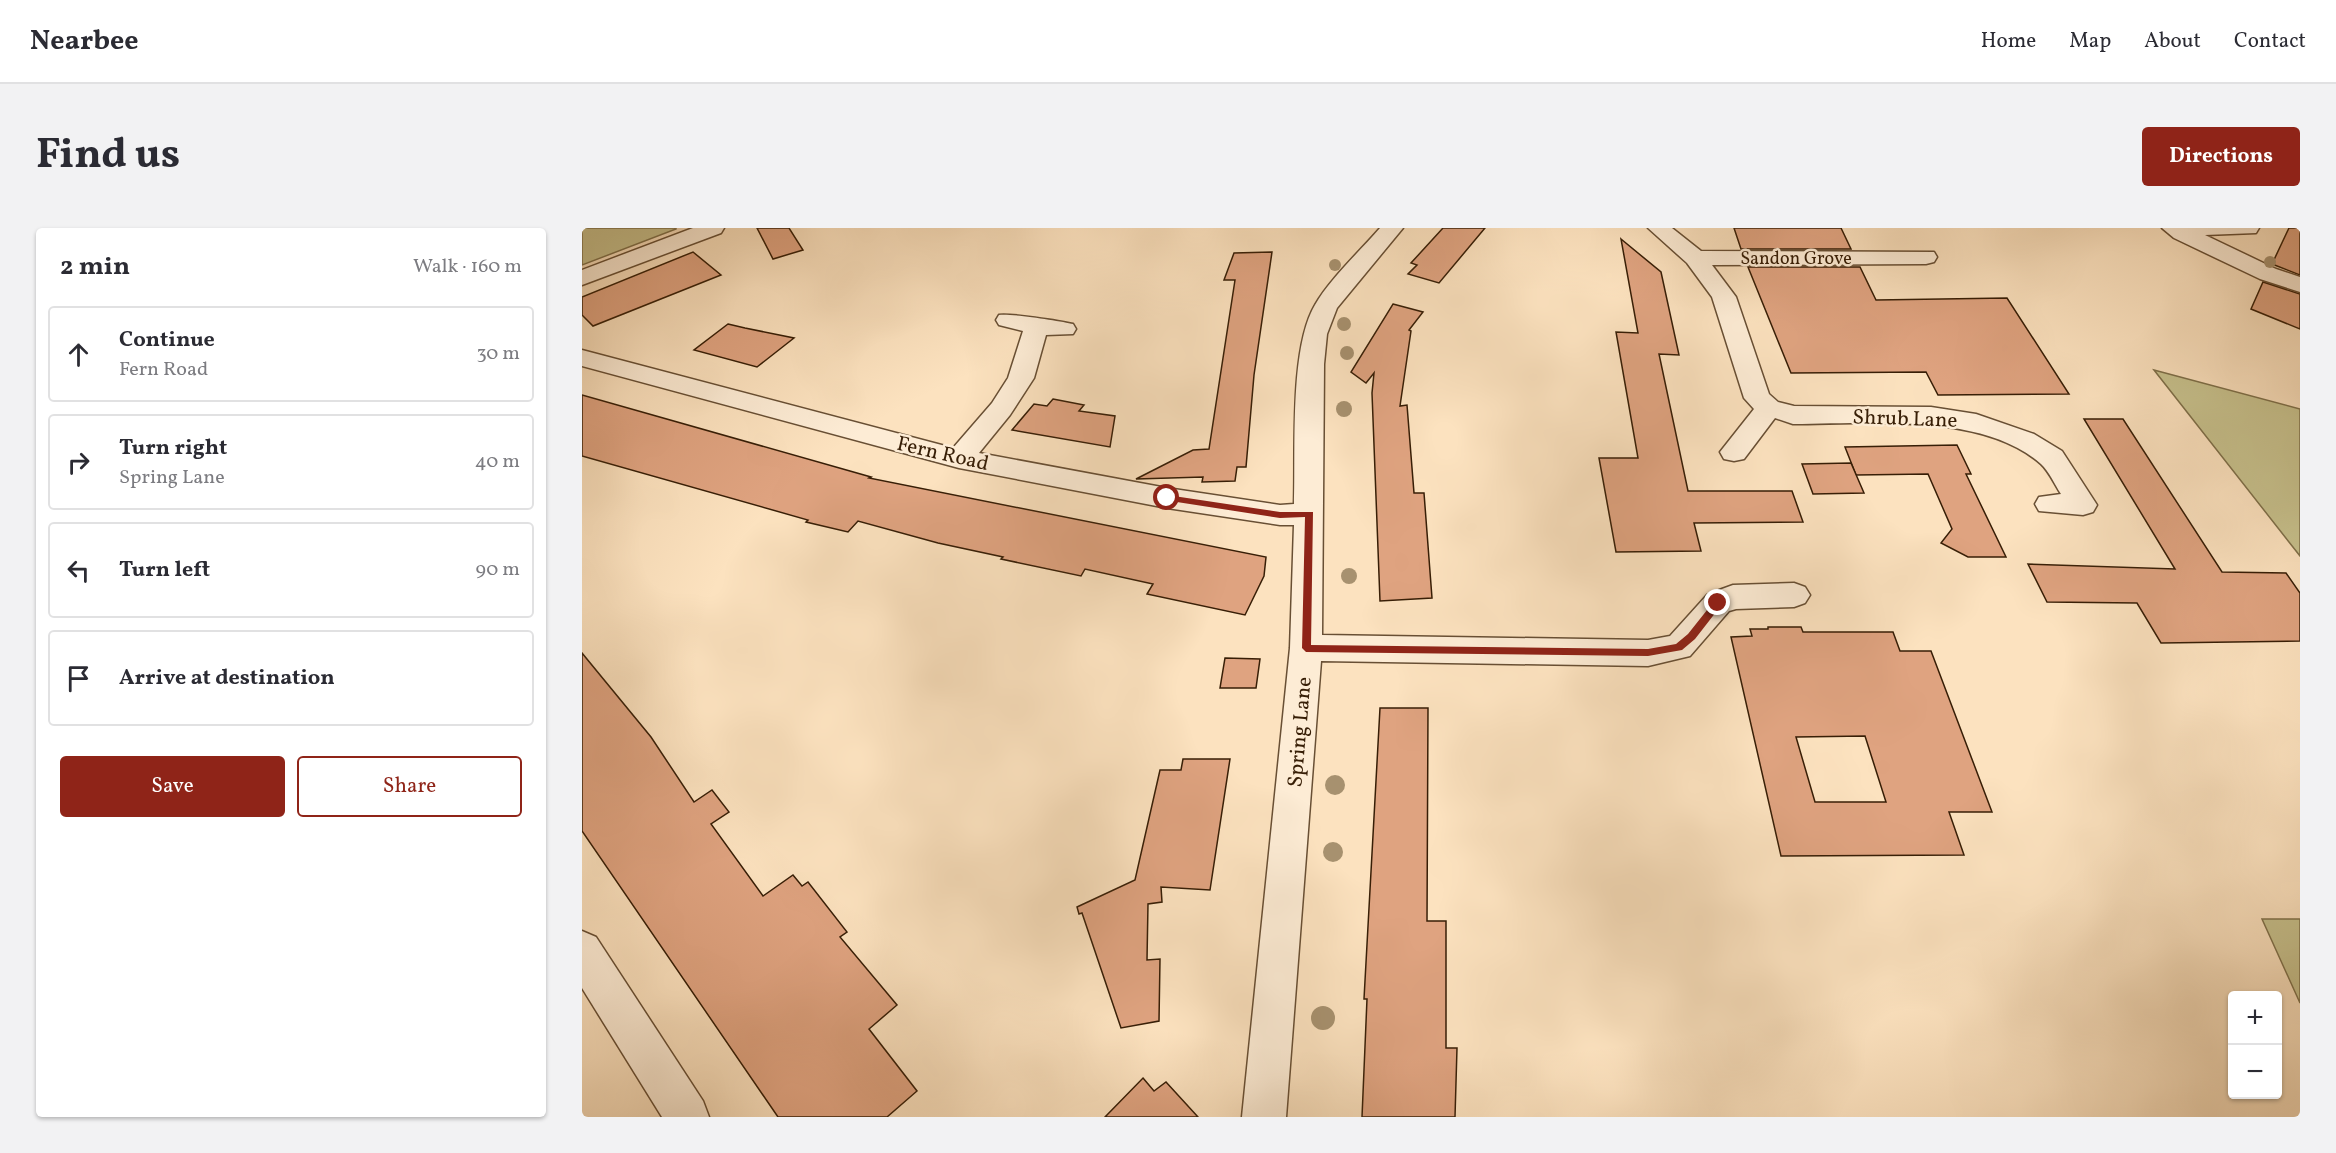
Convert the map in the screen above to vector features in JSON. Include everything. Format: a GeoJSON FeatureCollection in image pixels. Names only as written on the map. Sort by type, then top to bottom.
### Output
{"type":"FeatureCollection","features":[{"type":"Feature","properties":{"kind":"street"},"geometry":{"type":"LineString","coordinates":[[582,278],[712,228]]}},
{"type":"Feature","properties":{"kind":"street","name":"Spring Lane"},"geometry":{"type":"LineString","coordinates":[[1264,1117],[1306,648],[1311,364],[1315,334],[1326,306],[1392,228]]}},
{"type":"Feature","properties":{"kind":"street"},"geometry":{"type":"LineString","coordinates":[[1659,228],[1695,258],[1724,297],[1757,398],[1769,408],[1734,452]]}},
{"type":"Feature","properties":{"kind":"street"},"geometry":{"type":"LineString","coordinates":[[2177,231],[2248,228]]}},
{"type":"Feature","properties":{"kind":"street"},"geometry":{"type":"LineString","coordinates":[[2177,231],[2268,274],[2300,285]]}},
{"type":"Feature","properties":{"kind":"street","name":"Sandon Grove"},"geometry":{"type":"LineString","coordinates":[[1695,258],[1902,267],[1926,257]]}},
{"type":"Feature","properties":{"kind":"street"},"geometry":{"type":"LineString","coordinates":[[1008,320],[1036,327],[1064,329]]}},
{"type":"Feature","properties":{"kind":"street"},"geometry":{"type":"LineString","coordinates":[[959,459],[1001,409],[1021,378],[1036,327]]}},
{"type":"Feature","properties":{"kind":"street","name":"Fern Road"},"geometry":{"type":"LineString","coordinates":[[582,358],[959,459],[1201,503],[1280,515],[1310,514]]}},
{"type":"Feature","properties":{"kind":"street","name":"Shrub Lane"},"geometry":{"type":"LineString","coordinates":[[1769,408],[1793,414],[1931,416],[1967,420],[2024,440],[2052,458],[2083,505],[2049,504]]}},
{"type":"Feature","properties":{"kind":"street"},"geometry":{"type":"LineString","coordinates":[[1306,648],[1648,652],[1679,647],[1718,603],[1733,597],[1794,595]]}},
{"type":"Feature","properties":{"kind":"street"},"geometry":{"type":"LineString","coordinates":[[582,951],[687,1117]]}},
{"type":"Feature","properties":{"kind":"shaded area"},"geometry":{"type":"Polygon","coordinates":[[[582,228],[676,228],[676,229],[582,265],[582,228]]]}},
{"type":"Feature","properties":{"kind":"shaded area"},"geometry":{"type":"Polygon","coordinates":[[[2154,370],[2300,409],[2300,556],[2154,370]]]}},
{"type":"Feature","properties":{"kind":"shaded area"},"geometry":{"type":"Polygon","coordinates":[[[2262,919],[2300,919],[2300,1003],[2262,919]]]}},
{"type":"Feature","properties":{"kind":"building"},"geometry":{"type":"Polygon","coordinates":[[[757,228],[789,228],[803,250],[773,259],[757,228]]]}},
{"type":"Feature","properties":{"kind":"building"},"geometry":{"type":"Polygon","coordinates":[[[1443,228],[1485,228],[1439,283],[1408,274],[1417,265],[1411,263],[1443,228]]]}},
{"type":"Feature","properties":{"kind":"building"},"geometry":{"type":"Polygon","coordinates":[[[1734,228],[1841,228],[1851,249],[1741,249],[1734,228]]]}},
{"type":"Feature","properties":{"kind":"building"},"geometry":{"type":"Polygon","coordinates":[[[2289,228],[2300,228],[2300,275],[2272,264],[2289,228]]]}},
{"type":"Feature","properties":{"kind":"building"},"geometry":{"type":"Polygon","coordinates":[[[1621,239],[1661,272],[1679,355],[1659,354],[1688,491],[1792,491],[1803,522],[1694,523],[1701,551],[1616,552],[1599,458],[1638,458],[1616,332],[1638,333],[1621,239]]]}},
{"type":"Feature","properties":{"kind":"building"},"geometry":{"type":"Polygon","coordinates":[[[693,252],[721,275],[593,326],[582,315],[582,297],[693,252]]]}},
{"type":"Feature","properties":{"kind":"building"},"geometry":{"type":"Polygon","coordinates":[[[1272,252],[1254,375],[1246,467],[1237,467],[1235,481],[1202,482],[1203,477],[1136,479],[1193,450],[1209,449],[1235,280],[1224,280],[1234,253],[1272,252]]]}},
{"type":"Feature","properties":{"kind":"building"},"geometry":{"type":"Polygon","coordinates":[[[1748,267],[1860,267],[1876,300],[2007,298],[2069,394],[1938,395],[1926,372],[1791,373],[1748,267]]]}},
{"type":"Feature","properties":{"kind":"building"},"geometry":{"type":"Polygon","coordinates":[[[2263,282],[2300,294],[2300,329],[2251,309],[2263,282]]]}},
{"type":"Feature","properties":{"kind":"building"},"geometry":{"type":"Polygon","coordinates":[[[1393,304],[1423,312],[1409,330],[1411,331],[1400,406],[1407,405],[1414,493],[1424,493],[1432,598],[1380,601],[1372,393],[1374,373],[1366,383],[1351,372],[1393,304]]]}},
{"type":"Feature","properties":{"kind":"building"},"geometry":{"type":"Polygon","coordinates":[[[728,324],[794,338],[757,367],[694,350],[728,324]]]}},
{"type":"Feature","properties":{"kind":"building"},"geometry":{"type":"Polygon","coordinates":[[[582,395],[871,477],[869,478],[1266,557],[1264,576],[1245,615],[1147,594],[1153,584],[1085,569],[1081,576],[1001,559],[1003,557],[938,543],[858,521],[848,532],[806,522],[808,520],[582,456],[582,395]]]}},
{"type":"Feature","properties":{"kind":"building"},"geometry":{"type":"Polygon","coordinates":[[[1053,399],[1084,405],[1079,411],[1115,416],[1110,447],[1012,430],[1034,404],[1047,406],[1053,399]]]}},
{"type":"Feature","properties":{"kind":"building"},"geometry":{"type":"Polygon","coordinates":[[[2084,419],[2123,419],[2222,572],[2286,573],[2300,593],[2300,641],[2161,643],[2137,603],[2047,602],[2028,564],[2175,569],[2084,419]]]}},
{"type":"Feature","properties":{"kind":"building"},"geometry":{"type":"Polygon","coordinates":[[[1957,445],[1971,474],[1966,474],[2006,557],[1968,557],[1941,543],[1952,529],[1928,474],[1856,475],[1845,447],[1957,445]]]}},
{"type":"Feature","properties":{"kind":"building"},"geometry":{"type":"Polygon","coordinates":[[[1851,463],[1864,493],[1813,494],[1802,464],[1851,463]]]}},
{"type":"Feature","properties":{"kind":"building"},"geometry":{"type":"Polygon","coordinates":[[[1768,627],[1801,627],[1803,632],[1893,632],[1900,651],[1931,651],[1992,812],[1949,812],[1964,855],[1781,856],[1731,637],[1752,636],[1750,629],[1768,629],[1768,627]],[[1865,736],[1796,737],[1815,802],[1886,802],[1865,736]]]}},
{"type":"Feature","properties":{"kind":"building"},"geometry":{"type":"Polygon","coordinates":[[[582,653],[651,737],[694,802],[712,790],[729,812],[711,824],[763,896],[793,875],[802,886],[808,882],[847,932],[840,937],[897,1005],[869,1029],[917,1091],[887,1117],[778,1117],[582,831],[582,653]]]}},
{"type":"Feature","properties":{"kind":"building"},"geometry":{"type":"Polygon","coordinates":[[[1225,658],[1260,659],[1256,688],[1220,688],[1225,658]]]}},
{"type":"Feature","properties":{"kind":"building"},"geometry":{"type":"Polygon","coordinates":[[[1380,708],[1428,708],[1427,921],[1446,921],[1446,1048],[1457,1048],[1455,1117],[1362,1117],[1367,999],[1364,999],[1380,708]]]}},
{"type":"Feature","properties":{"kind":"building"},"geometry":{"type":"Polygon","coordinates":[[[1183,759],[1230,759],[1210,890],[1161,887],[1162,902],[1148,904],[1147,960],[1160,959],[1159,1021],[1121,1028],[1082,913],[1079,914],[1077,907],[1135,880],[1160,770],[1181,770],[1183,759]]]}},
{"type":"Feature","properties":{"kind":"building"},"geometry":{"type":"Polygon","coordinates":[[[1143,1078],[1154,1091],[1166,1082],[1198,1117],[1105,1117],[1143,1078]]]}},
{"type":"Feature","properties":{"kind":"route"},"geometry":{"type":"LineString","coordinates":[[1167,498],[1280,515],[1310,514],[1306,648],[1648,652],[1679,647],[1718,603]]}}]}
